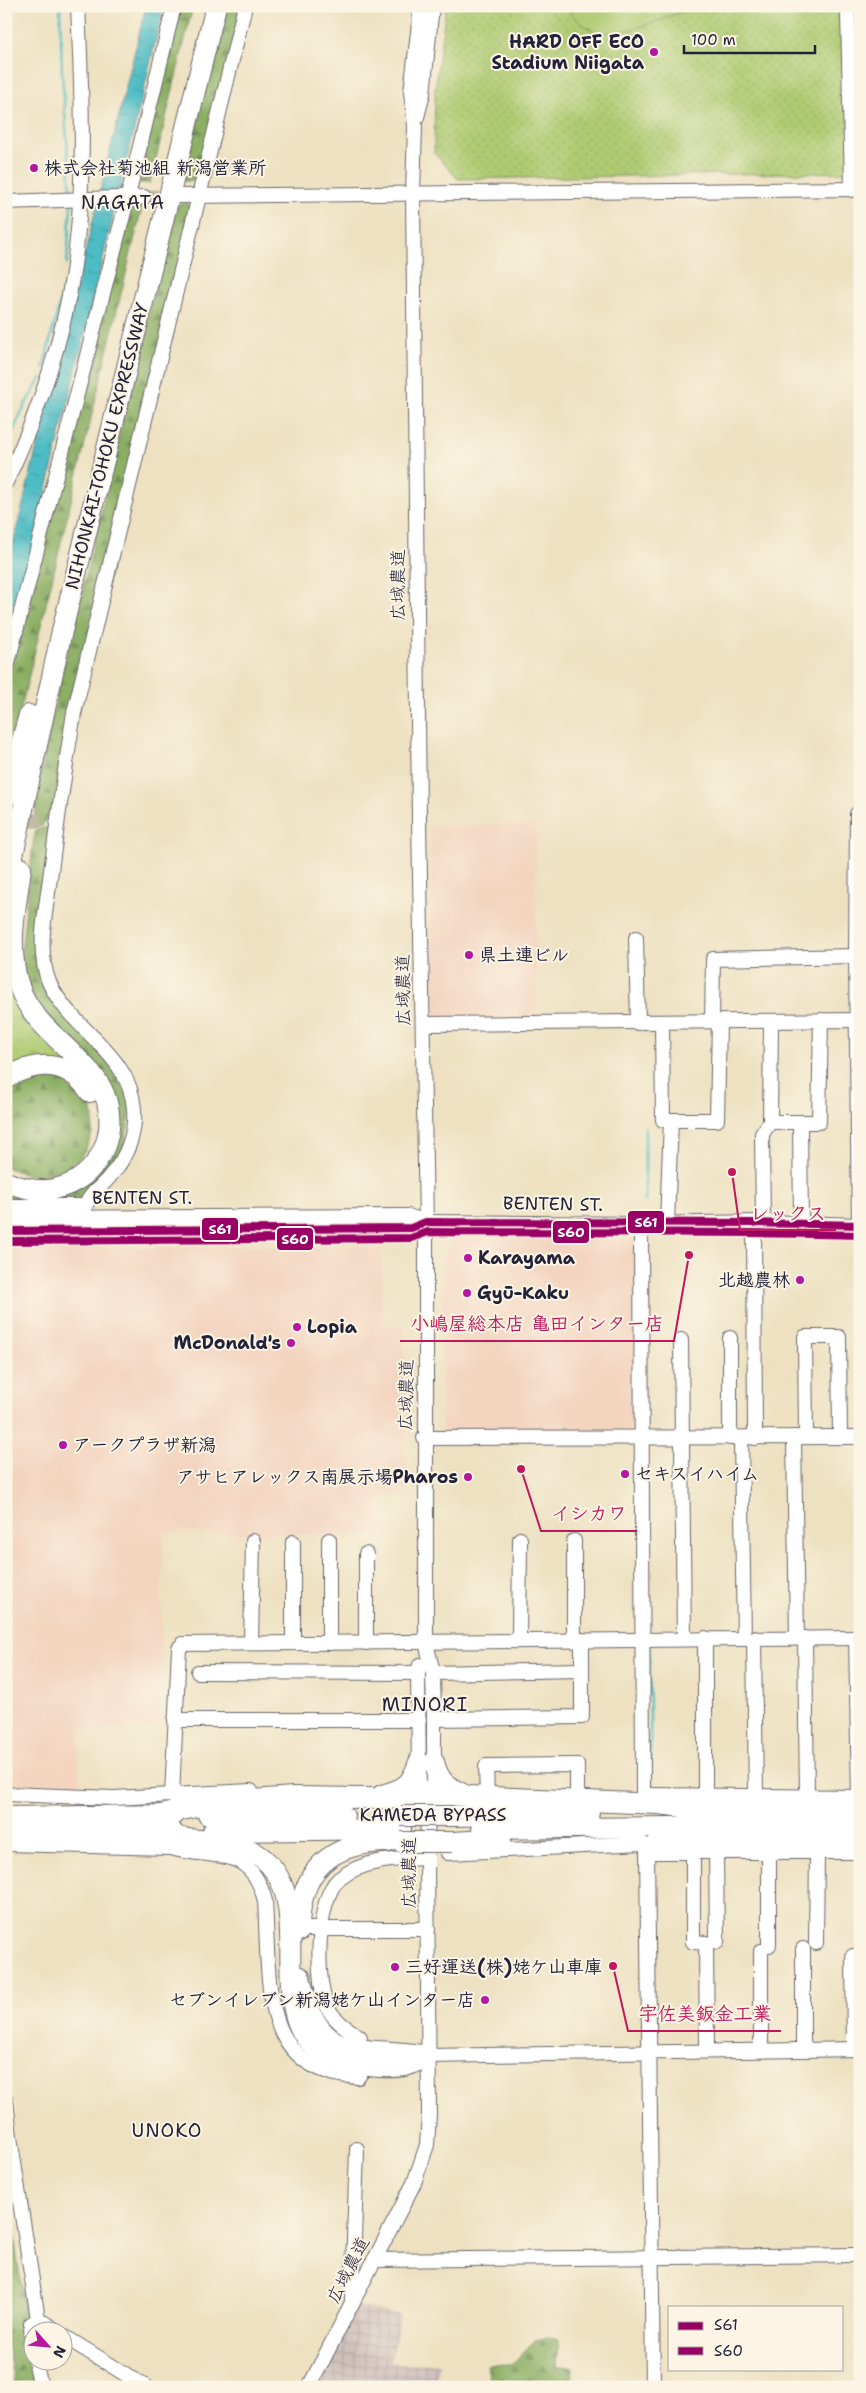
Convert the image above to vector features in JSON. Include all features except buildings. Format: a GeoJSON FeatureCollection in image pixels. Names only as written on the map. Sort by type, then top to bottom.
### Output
{"type":"FeatureCollection","features":[{"type":"Feature","properties":{"kind":"highway","name":"NIHONKAI-TOHOKU EXPRESSWAY"},"geometry":{"type":"LineString","coordinates":[[6,887],[35,720],[202,6]]}},
{"type":"Feature","properties":{"kind":"highway","name":"NIHONKAI-TOHOKU EXPRESSWAY"},"geometry":{"type":"LineString","coordinates":[[6,818],[35,720],[216,6]]}},
{"type":"Feature","properties":{"kind":"highway"},"geometry":{"type":"LineString","coordinates":[[6,797],[35,720]]}},
{"type":"Feature","properties":{"kind":"highway"},"geometry":{"type":"LineString","coordinates":[[6,1182],[38,1190],[58,1188],[77,1180],[94,1167],[100,1158],[108,1140],[110,1128],[107,1100],[100,1085],[39,1022],[28,1005],[15,970],[13,930],[35,720]]}},
{"type":"Feature","properties":{"kind":"highway"},"geometry":{"type":"LineString","coordinates":[[6,1078],[28,1067],[40,1065],[63,1069],[82,1081],[89,1090],[98,1112],[99,1123],[95,1144],[90,1153],[76,1169],[66,1175],[56,1179],[35,1180],[6,1171]]}},
{"type":"Feature","properties":{"kind":"highway"},"geometry":{"type":"LineString","coordinates":[[371,1798],[403,1789],[426,1762],[451,1789],[466,1796]]}},
{"type":"Feature","properties":{"kind":"highway"},"geometry":{"type":"LineString","coordinates":[[160,1823],[212,1803],[293,1797],[428,1799],[444,1795],[659,1804],[710,1803]]}},
{"type":"Feature","properties":{"kind":"highway","name":"KAMEDA BYPASS"},"geometry":{"type":"LineString","coordinates":[[452,1835],[710,1803],[860,1801]]}},
{"type":"Feature","properties":{"kind":"highway","name":"KAMEDA BYPASS"},"geometry":{"type":"LineString","coordinates":[[6,1815],[160,1823],[401,1829],[452,1835],[600,1829],[860,1825]]}},
{"type":"Feature","properties":{"kind":"highway"},"geometry":{"type":"LineString","coordinates":[[160,1823],[186,1839],[222,1840],[243,1845],[256,1852],[270,1865],[278,1876],[288,1913],[290,1993],[298,2025],[306,2037],[327,2055],[362,2071],[404,2066],[429,2056]]}},
{"type":"Feature","properties":{"kind":"highway","name":"KAMEDA BYPASS"},"geometry":{"type":"LineString","coordinates":[[6,1831],[160,1823]]}},
{"type":"Feature","properties":{"kind":"highway"},"geometry":{"type":"LineString","coordinates":[[401,1829],[345,1849],[326,1859],[311,1877],[302,1898],[299,1972],[304,1998],[311,2016],[321,2032],[334,2041],[350,2049],[366,2052],[402,2052],[429,2056]]}},
{"type":"Feature","properties":{"kind":"street"},"geometry":{"type":"LineString","coordinates":[[6,482],[30,430],[50,368],[73,272],[73,200],[82,101],[78,6]]}},
{"type":"Feature","properties":{"kind":"street"},"geometry":{"type":"LineString","coordinates":[[6,670],[174,6]]}},
{"type":"Feature","properties":{"kind":"street"},"geometry":{"type":"LineString","coordinates":[[6,1206],[84,1212],[90,1196],[111,1176],[125,1155],[132,1134],[134,1108],[128,1084],[119,1067],[103,1047],[63,1005],[50,983],[45,969],[43,940],[52,820],[74,713],[246,6]]}},
{"type":"Feature","properties":{"kind":"street"},"geometry":{"type":"LineString","coordinates":[[415,126],[411,92],[421,6]]}},
{"type":"Feature","properties":{"kind":"street"},"geometry":{"type":"LineString","coordinates":[[415,126],[423,94],[432,6]]}},
{"type":"Feature","properties":{"kind":"street"},"geometry":{"type":"LineString","coordinates":[[178,196],[856,189],[848,15]]}},
{"type":"Feature","properties":{"kind":"street","name":"広域農道"},"geometry":{"type":"LineString","coordinates":[[309,2387],[414,2183],[425,2152],[429,2115],[427,1858],[428,1799],[434,1783],[426,1762],[434,1719],[433,1673],[426,1642],[424,1438],[426,1222],[413,194],[415,126]]}},
{"type":"Feature","properties":{"kind":"street"},"geometry":{"type":"LineString","coordinates":[[6,202],[144,197]]}},
{"type":"Feature","properties":{"kind":"street"},"geometry":{"type":"LineString","coordinates":[[857,814],[856,956],[859,1225]]}},
{"type":"Feature","properties":{"kind":"street"},"geometry":{"type":"LineString","coordinates":[[636,938],[638,1023]]}},
{"type":"Feature","properties":{"kind":"street"},"geometry":{"type":"LineString","coordinates":[[662,1022],[662,1120],[717,1120],[713,959],[856,956]]}},
{"type":"Feature","properties":{"kind":"street"},"geometry":{"type":"LineString","coordinates":[[770,1122],[819,1122],[821,1020]]}},
{"type":"Feature","properties":{"kind":"street"},"geometry":{"type":"LineString","coordinates":[[423,1024],[858,1020]]}},
{"type":"Feature","properties":{"kind":"street"},"geometry":{"type":"LineString","coordinates":[[742,1438],[759,1222],[762,1134],[770,1122],[771,1021]]}},
{"type":"Feature","properties":{"kind":"street"},"geometry":{"type":"LineString","coordinates":[[667,1223],[671,1120]]}},
{"type":"Feature","properties":{"kind":"street"},"geometry":{"type":"LineString","coordinates":[[800,1122],[801,1223]]}},
{"type":"Feature","properties":{"kind":"street","name":"BENTEN ST."},"geometry":{"type":"LineString","coordinates":[[6,1218],[84,1212],[408,1216],[426,1222],[641,1224],[759,1222],[859,1225]]}},
{"type":"Feature","properties":{"kind":"street","name":"BENTEN ST."},"geometry":{"type":"LineString","coordinates":[[6,1231],[410,1228],[426,1222]]}},
{"type":"Feature","properties":{"kind":"street"},"geometry":{"type":"LineString","coordinates":[[641,1224],[648,1640],[643,1795]]}},
{"type":"Feature","properties":{"kind":"street"},"geometry":{"type":"LineString","coordinates":[[807,1796],[801,1638],[800,1437],[805,1337],[839,1337],[840,1437]]}},
{"type":"Feature","properties":{"kind":"street"},"geometry":{"type":"LineString","coordinates":[[730,1338],[742,1438],[756,1795]]}},
{"type":"Feature","properties":{"kind":"street"},"geometry":{"type":"LineString","coordinates":[[681,1340],[684,1639]]}},
{"type":"Feature","properties":{"kind":"street"},"geometry":{"type":"LineString","coordinates":[[424,1438],[860,1437]]}},
{"type":"Feature","properties":{"kind":"street"},"geometry":{"type":"LineString","coordinates":[[519,1640],[520,1539]]}},
{"type":"Feature","properties":{"kind":"street"},"geometry":{"type":"LineString","coordinates":[[329,1540],[329,1643]]}},
{"type":"Feature","properties":{"kind":"street"},"geometry":{"type":"LineString","coordinates":[[251,1643],[253,1541]]}},
{"type":"Feature","properties":{"kind":"street"},"geometry":{"type":"LineString","coordinates":[[434,1719],[582,1717],[582,1670],[578,1640],[574,1541]]}},
{"type":"Feature","properties":{"kind":"street"},"geometry":{"type":"LineString","coordinates":[[293,1542],[293,1643]]}},
{"type":"Feature","properties":{"kind":"street"},"geometry":{"type":"LineString","coordinates":[[366,1554],[366,1642]]}},
{"type":"Feature","properties":{"kind":"street"},"geometry":{"type":"LineString","coordinates":[[705,1638],[710,1803]]}},
{"type":"Feature","properties":{"kind":"street"},"geometry":{"type":"LineString","coordinates":[[172,1796],[179,1648],[183,1644],[858,1638],[860,1801],[807,1796],[756,1795],[710,1803],[643,1795],[514,1790],[487,1796],[486,1766],[577,1765],[577,1792]]}},
{"type":"Feature","properties":{"kind":"street"},"geometry":{"type":"LineString","coordinates":[[426,1642],[418,1673],[419,1720],[426,1762]]}},
{"type":"Feature","properties":{"kind":"street"},"geometry":{"type":"LineString","coordinates":[[433,1673],[582,1670]]}},
{"type":"Feature","properties":{"kind":"street"},"geometry":{"type":"LineString","coordinates":[[198,1672],[418,1673]]}},
{"type":"Feature","properties":{"kind":"street"},"geometry":{"type":"LineString","coordinates":[[175,1720],[419,1720]]}},
{"type":"Feature","properties":{"kind":"street"},"geometry":{"type":"LineString","coordinates":[[6,1794],[114,1798],[296,1788],[335,1798]]}},
{"type":"Feature","properties":{"kind":"street"},"geometry":{"type":"LineString","coordinates":[[452,1835],[489,1851],[642,1843],[647,1849],[654,1852],[860,1852]]}},
{"type":"Feature","properties":{"kind":"street"},"geometry":{"type":"LineString","coordinates":[[653,2387],[652,2268],[650,2257],[647,1849],[656,1841],[860,1839]]}},
{"type":"Feature","properties":{"kind":"street"},"geometry":{"type":"LineString","coordinates":[[6,1844],[170,1848],[229,1856],[243,1863],[255,1874],[262,1887],[265,1902],[271,2003],[282,2035],[291,2049],[304,2061],[322,2072],[362,2071]]}},
{"type":"Feature","properties":{"kind":"street"},"geometry":{"type":"LineString","coordinates":[[693,1852],[693,1942],[706,1943],[708,2050]]}},
{"type":"Feature","properties":{"kind":"street"},"geometry":{"type":"LineString","coordinates":[[716,1852],[717,1942]]}},
{"type":"Feature","properties":{"kind":"street"},"geometry":{"type":"LineString","coordinates":[[761,2050],[769,1852]]}},
{"type":"Feature","properties":{"kind":"street"},"geometry":{"type":"LineString","coordinates":[[803,2050],[817,1852]]}},
{"type":"Feature","properties":{"kind":"street"},"geometry":{"type":"LineString","coordinates":[[360,2037],[337,2022],[328,2009],[322,1994],[319,1972],[324,1908],[338,1880],[362,1867],[390,1859],[427,1858]]}},
{"type":"Feature","properties":{"kind":"street"},"geometry":{"type":"LineString","coordinates":[[267,1930],[283,1929]]}},
{"type":"Feature","properties":{"kind":"street"},"geometry":{"type":"LineString","coordinates":[[306,1929],[428,1929]]}},
{"type":"Feature","properties":{"kind":"street"},"geometry":{"type":"LineString","coordinates":[[429,2056],[857,2049],[853,1956]]}},
{"type":"Feature","properties":{"kind":"street"},"geometry":{"type":"LineString","coordinates":[[6,2100],[8,2132],[38,2319]]}},
{"type":"Feature","properties":{"kind":"street"},"geometry":{"type":"LineString","coordinates":[[352,2304],[357,2149]]}},
{"type":"Feature","properties":{"kind":"street"},"geometry":{"type":"LineString","coordinates":[[374,2260],[860,2255]]}},
{"type":"Feature","properties":{"kind":"street"},"geometry":{"type":"LineString","coordinates":[[72,2341],[146,2387]]}},
{"type":"Feature","properties":{"kind":"street"},"geometry":{"type":"LineString","coordinates":[[37,2370],[41,2387]]}},
{"type":"Feature","properties":{"kind":"shaded area"},"geometry":{"type":"Polygon","coordinates":[[[536,825],[537,1019],[432,1020],[430,826],[536,825]]]}},
{"type":"Feature","properties":{"kind":"shaded area"},"geometry":{"type":"Polygon","coordinates":[[[456,1238],[636,1240],[633,1429],[441,1432],[443,1255],[456,1238]]]}},
{"type":"Feature","properties":{"kind":"shaded area"},"geometry":{"type":"Polygon","coordinates":[[[382,1246],[382,1325],[404,1325],[405,1495],[381,1495],[381,1535],[163,1532],[160,1728],[79,1729],[79,1784],[6,1784],[7,1249],[382,1246]]]}},
{"type":"Feature","properties":{"kind":"shaded area"},"geometry":{"type":"Polygon","coordinates":[[[357,2306],[401,2315],[390,2363],[439,2364],[436,2387],[319,2387],[357,2306]]]}},
{"type":"Feature","properties":{"kind":"green space"},"geometry":{"type":"Polygon","coordinates":[[[176,6],[193,6],[150,183],[140,183],[135,173],[176,6]]]}},
{"type":"Feature","properties":{"kind":"green space"},"geometry":{"type":"Polygon","coordinates":[[[224,6],[246,6],[197,181],[184,181],[183,175],[224,6]]]}},
{"type":"Feature","properties":{"kind":"green space"},"geometry":{"type":"Polygon","coordinates":[[[446,6],[860,6],[860,172],[458,179],[434,153],[435,89],[446,6]]]}},
{"type":"Feature","properties":{"kind":"green space"},"geometry":{"type":"Polygon","coordinates":[[[565,6],[692,6],[672,16],[644,26],[604,33],[586,27],[565,6]]]}},
{"type":"Feature","properties":{"kind":"green space"},"geometry":{"type":"Polygon","coordinates":[[[143,203],[22,704],[6,751],[7,683],[129,206],[143,203]]]}},
{"type":"Feature","properties":{"kind":"green space"},"geometry":{"type":"Polygon","coordinates":[[[187,203],[192,214],[56,811],[47,817],[42,826],[34,827],[38,787],[55,703],[171,221],[178,205],[187,203]]]}},
{"type":"Feature","properties":{"kind":"green space"},"geometry":{"type":"Polygon","coordinates":[[[48,827],[52,832],[40,963],[105,1056],[132,1104],[122,1157],[88,1195],[78,1200],[6,1202],[6,1189],[67,1193],[118,1115],[33,998],[20,963],[33,843],[36,830],[48,827]]]}},
{"type":"Feature","properties":{"kind":"green space"},"geometry":{"type":"Polygon","coordinates":[[[6,928],[75,1065],[6,1070],[6,928]]]}},
{"type":"Feature","properties":{"kind":"green space"},"geometry":{"type":"Polygon","coordinates":[[[53,1072],[81,1090],[89,1100],[93,1122],[92,1134],[88,1144],[75,1162],[66,1169],[55,1173],[32,1175],[6,1167],[6,1085],[53,1072]]]}},
{"type":"Feature","properties":{"kind":"green space"},"geometry":{"type":"Polygon","coordinates":[[[6,2181],[26,2320],[22,2320],[22,2370],[34,2370],[36,2387],[15,2387],[6,2339],[6,2181]]]}},
{"type":"Feature","properties":{"kind":"green space"},"geometry":{"type":"Polygon","coordinates":[[[548,2337],[559,2340],[557,2367],[572,2368],[572,2387],[488,2387],[491,2386],[487,2365],[512,2364],[535,2340],[548,2337]]]}},
{"type":"Feature","properties":{"kind":"water"},"geometry":{"type":"Polygon","coordinates":[[[146,6],[164,6],[39,522],[6,645],[6,572],[146,6]]]}},
{"type":"Feature","properties":{"kind":"waterway"},"geometry":{"type":"LineString","coordinates":[[60,6],[62,74],[71,194]]}},
{"type":"Feature","properties":{"kind":"waterway"},"geometry":{"type":"LineString","coordinates":[[67,264],[71,204]]}},
{"type":"Feature","properties":{"kind":"waterway"},"geometry":{"type":"LineString","coordinates":[[43,368],[64,286]]}},
{"type":"Feature","properties":{"kind":"waterway"},"geometry":{"type":"LineString","coordinates":[[6,446],[26,403],[41,378]]}},
{"type":"Feature","properties":{"kind":"waterway"},"geometry":{"type":"LineString","coordinates":[[645,1127],[645,1201]]}},
{"type":"Feature","properties":{"kind":"waterway"},"geometry":{"type":"LineString","coordinates":[[649,1645],[651,1787]]}},
{"type":"Feature","properties":{"kind":"tunnel"},"geometry":{"type":"LineString","coordinates":[[144,197],[177,196]]}},
{"type":"Feature","properties":{"kind":"tunnel"},"geometry":{"type":"LineString","coordinates":[[6,822],[47,820]]}},
{"type":"Feature","properties":{"kind":"transit line","name":"S61"},"geometry":{"type":"LineString","coordinates":[[6,1231],[411,1228],[426,1222],[860,1225]]}},
{"type":"Feature","properties":{"kind":"transit line","name":"S60"},"geometry":{"type":"LineString","coordinates":[[6,1241],[411,1238],[428,1232],[860,1235]]}},
{"type":"Feature","properties":{"kind":"place","name":"HARD OFF ECO Stadium Niigata"},"geometry":{"type":"Point","coordinates":[654,52]}},
{"type":"Feature","properties":{"kind":"place","name":"株式会社菊池組 新潟営業所"},"geometry":{"type":"Point","coordinates":[34,168]}},
{"type":"Feature","properties":{"kind":"place","name":"県土連ビル"},"geometry":{"type":"Point","coordinates":[469,955]}},
{"type":"Feature","properties":{"kind":"place","name":"レックス"},"geometry":{"type":"Point","coordinates":[732,1172]}},
{"type":"Feature","properties":{"kind":"place","name":"小嶋屋総本店 亀田インター店"},"geometry":{"type":"Point","coordinates":[689,1255]}},
{"type":"Feature","properties":{"kind":"place","name":"Karayama"},"geometry":{"type":"Point","coordinates":[468,1258]}},
{"type":"Feature","properties":{"kind":"place","name":"北越農林"},"geometry":{"type":"Point","coordinates":[800,1280]}},
{"type":"Feature","properties":{"kind":"place","name":"Gyū-Kaku"},"geometry":{"type":"Point","coordinates":[467,1293]}},
{"type":"Feature","properties":{"kind":"place","name":"Lopia"},"geometry":{"type":"Point","coordinates":[297,1327]}},
{"type":"Feature","properties":{"kind":"place","name":"McDonald's"},"geometry":{"type":"Point","coordinates":[291,1343]}},
{"type":"Feature","properties":{"kind":"place","name":"アークプラザ新潟"},"geometry":{"type":"Point","coordinates":[63,1445]}},
{"type":"Feature","properties":{"kind":"place","name":"イシカワ"},"geometry":{"type":"Point","coordinates":[521,1469]}},
{"type":"Feature","properties":{"kind":"place","name":"セキスイハイム"},"geometry":{"type":"Point","coordinates":[625,1474]}},
{"type":"Feature","properties":{"kind":"place","name":"アサヒアレックス南展示場Pharos"},"geometry":{"type":"Point","coordinates":[468,1477]}},
{"type":"Feature","properties":{"kind":"place","name":"宇佐美鈑金工業"},"geometry":{"type":"Point","coordinates":[613,1966]}},
{"type":"Feature","properties":{"kind":"place","name":"三好運送(株)姥ケ山車庫"},"geometry":{"type":"Point","coordinates":[395,1967]}},
{"type":"Feature","properties":{"kind":"place","name":"セブンイレブン新潟姥ケ山インター店"},"geometry":{"type":"Point","coordinates":[485,2000]}},
{"type":"Feature","properties":{"kind":"district","name":"NAGATA"},"geometry":{"type":"Point","coordinates":[123,202]}},
{"type":"Feature","properties":{"kind":"district","name":"MINORI"},"geometry":{"type":"Point","coordinates":[425,1704]}},
{"type":"Feature","properties":{"kind":"district","name":"UNOKO"},"geometry":{"type":"Point","coordinates":[167,2130]}}]}
